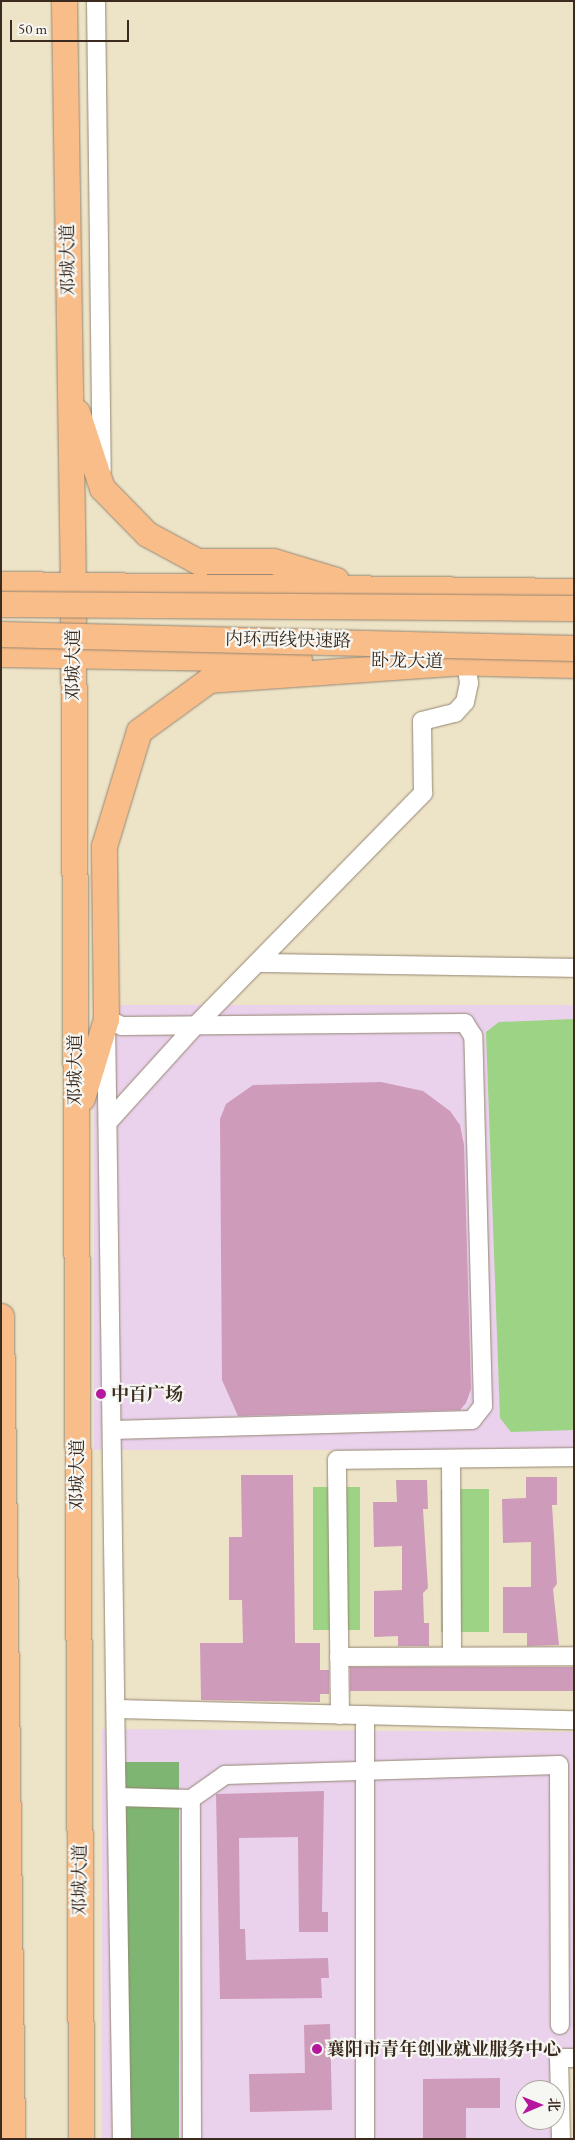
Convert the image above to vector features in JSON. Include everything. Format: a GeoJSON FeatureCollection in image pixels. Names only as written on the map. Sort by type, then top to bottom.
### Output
{"type":"FeatureCollection","features":[{"type":"Feature","properties":{"kind":"highway","name":"邓城大道"},"geometry":{"type":"LineString","coordinates":[[64,1],[73,586],[81,2139]]}},
{"type":"Feature","properties":{"kind":"highway"},"geometry":{"type":"LineString","coordinates":[[69,389],[102,488],[147,534],[197,561],[273,561],[362,588]]}},
{"type":"Feature","properties":{"kind":"highway"},"geometry":{"type":"LineString","coordinates":[[1,584],[574,591]]}},
{"type":"Feature","properties":{"kind":"highway"},"geometry":{"type":"LineString","coordinates":[[471,590],[574,585]]}},
{"type":"Feature","properties":{"kind":"highway","name":"内环西线快速路"},"geometry":{"type":"LineString","coordinates":[[1,604],[574,608]]}},
{"type":"Feature","properties":{"kind":"highway","name":"内环西线快速路"},"geometry":{"type":"LineString","coordinates":[[1,634],[574,648]]}},
{"type":"Feature","properties":{"kind":"highway","name":"卧龙大道"},"geometry":{"type":"LineString","coordinates":[[1,654],[466,662],[544,664],[574,667]]}},
{"type":"Feature","properties":{"kind":"highway"},"geometry":{"type":"LineString","coordinates":[[75,1122],[106,1019],[104,846],[139,731],[209,680],[466,662]]}},
{"type":"Feature","properties":{"kind":"highway"},"geometry":{"type":"LineString","coordinates":[[1,1316],[12,2139]]}},
{"type":"Feature","properties":{"kind":"street"},"geometry":{"type":"LineString","coordinates":[[96,1],[102,488]]}},
{"type":"Feature","properties":{"kind":"street"},"geometry":{"type":"LineString","coordinates":[[108,1122],[196,1025],[423,793],[422,721],[455,713],[465,702],[469,683],[466,662]]}},
{"type":"Feature","properties":{"kind":"street"},"geometry":{"type":"LineString","coordinates":[[257,963],[574,968]]}},
{"type":"Feature","properties":{"kind":"street"},"geometry":{"type":"LineString","coordinates":[[112,1430],[472,1420],[483,1406],[473,1036],[466,1023],[122,1026],[106,1019],[122,2139]]}},
{"type":"Feature","properties":{"kind":"street"},"geometry":{"type":"LineString","coordinates":[[340,1715],[337,1460],[574,1457]]}},
{"type":"Feature","properties":{"kind":"street"},"geometry":{"type":"LineString","coordinates":[[451,1459],[452,1656]]}},
{"type":"Feature","properties":{"kind":"street"},"geometry":{"type":"LineString","coordinates":[[339,1657],[574,1656]]}},
{"type":"Feature","properties":{"kind":"street"},"geometry":{"type":"LineString","coordinates":[[116,1710],[574,1720]]}},
{"type":"Feature","properties":{"kind":"street"},"geometry":{"type":"LineString","coordinates":[[365,1716],[366,2139]]}},
{"type":"Feature","properties":{"kind":"street"},"geometry":{"type":"LineString","coordinates":[[117,1797],[191,1799],[224,1775],[559,1765],[560,2025]]}},
{"type":"Feature","properties":{"kind":"street"},"geometry":{"type":"LineString","coordinates":[[191,1799],[192,2139]]}},
{"type":"Feature","properties":{"kind":"street"},"geometry":{"type":"LineString","coordinates":[[561,2139],[559,2058],[574,2058]]}},
{"type":"Feature","properties":{"kind":"shaded area","name":"中百广场"},"geometry":{"type":"Polygon","coordinates":[[[94,1005],[574,1005],[574,1450],[94,1450],[94,1005]]]}},
{"type":"Feature","properties":{"kind":"shaded area"},"geometry":{"type":"Polygon","coordinates":[[[102,1729],[574,1732],[574,2058],[560,2058],[560,2080],[515,2080],[515,2130],[561,2130],[561,2139],[102,2139],[102,1729]]]}},
{"type":"Feature","properties":{"kind":"green space"},"geometry":{"type":"Polygon","coordinates":[[[574,1019],[574,1430],[511,1432],[500,1418],[486,1032],[499,1022],[574,1019]]]}},
{"type":"Feature","properties":{"kind":"green space"},"geometry":{"type":"Polygon","coordinates":[[[313,1487],[360,1487],[360,1630],[313,1630],[313,1487]]]}},
{"type":"Feature","properties":{"kind":"green space"},"geometry":{"type":"Polygon","coordinates":[[[441,1489],[489,1489],[489,1632],[441,1632],[441,1489]]]}},
{"type":"Feature","properties":{"kind":"green space"},"geometry":{"type":"Polygon","coordinates":[[[116,1762],[179,1762],[179,2139],[116,2139],[116,1762]]]}},
{"type":"Feature","properties":{"kind":"building"},"geometry":{"type":"Polygon","coordinates":[[[381,1082],[423,1091],[450,1111],[460,1125],[464,1145],[471,1389],[466,1403],[460,1410],[238,1416],[222,1380],[220,1119],[226,1104],[253,1085],[381,1082]]]}},
{"type":"Feature","properties":{"kind":"building"},"geometry":{"type":"Polygon","coordinates":[[[241,1475],[293,1475],[295,1643],[320,1643],[320,1670],[329,1670],[329,1694],[320,1694],[320,1702],[201,1700],[200,1643],[243,1643],[242,1600],[229,1600],[229,1537],[242,1537],[241,1475]]]}},
{"type":"Feature","properties":{"kind":"building"},"geometry":{"type":"Polygon","coordinates":[[[526,1477],[557,1477],[557,1505],[552,1505],[557,1584],[553,1589],[559,1645],[527,1646],[527,1633],[503,1633],[503,1587],[531,1587],[531,1542],[503,1543],[502,1499],[526,1498],[526,1477]]]}},
{"type":"Feature","properties":{"kind":"building"},"geometry":{"type":"Polygon","coordinates":[[[396,1480],[427,1480],[428,1509],[423,1509],[428,1588],[423,1593],[424,1623],[429,1623],[429,1646],[398,1646],[398,1636],[374,1637],[374,1591],[402,1590],[402,1546],[374,1547],[373,1502],[397,1502],[396,1480]]]}},
{"type":"Feature","properties":{"kind":"building"},"geometry":{"type":"Polygon","coordinates":[[[350,1667],[574,1667],[574,1691],[350,1691],[350,1667]]]}},
{"type":"Feature","properties":{"kind":"building"},"geometry":{"type":"Polygon","coordinates":[[[324,1791],[322,1912],[328,1912],[328,1932],[299,1932],[298,1837],[239,1838],[240,1929],[245,1929],[246,1960],[328,1958],[329,1978],[321,1978],[322,1998],[220,1999],[216,1794],[324,1791]]]}},
{"type":"Feature","properties":{"kind":"building","name":"襄阳市青年创业就业服务中心"},"geometry":{"type":"Polygon","coordinates":[[[330,2024],[332,2110],[250,2112],[249,2074],[305,2073],[304,2025],[330,2024]]]}},
{"type":"Feature","properties":{"kind":"building"},"geometry":{"type":"Polygon","coordinates":[[[500,2078],[500,2108],[466,2108],[466,2139],[423,2139],[423,2079],[500,2078]]]}},
{"type":"Feature","properties":{"kind":"place","name":"中百广场"},"geometry":{"type":"Point","coordinates":[101,1394]}},
{"type":"Feature","properties":{"kind":"place","name":"襄阳市青年创业就业服务中心"},"geometry":{"type":"Point","coordinates":[317,2049]}}]}
